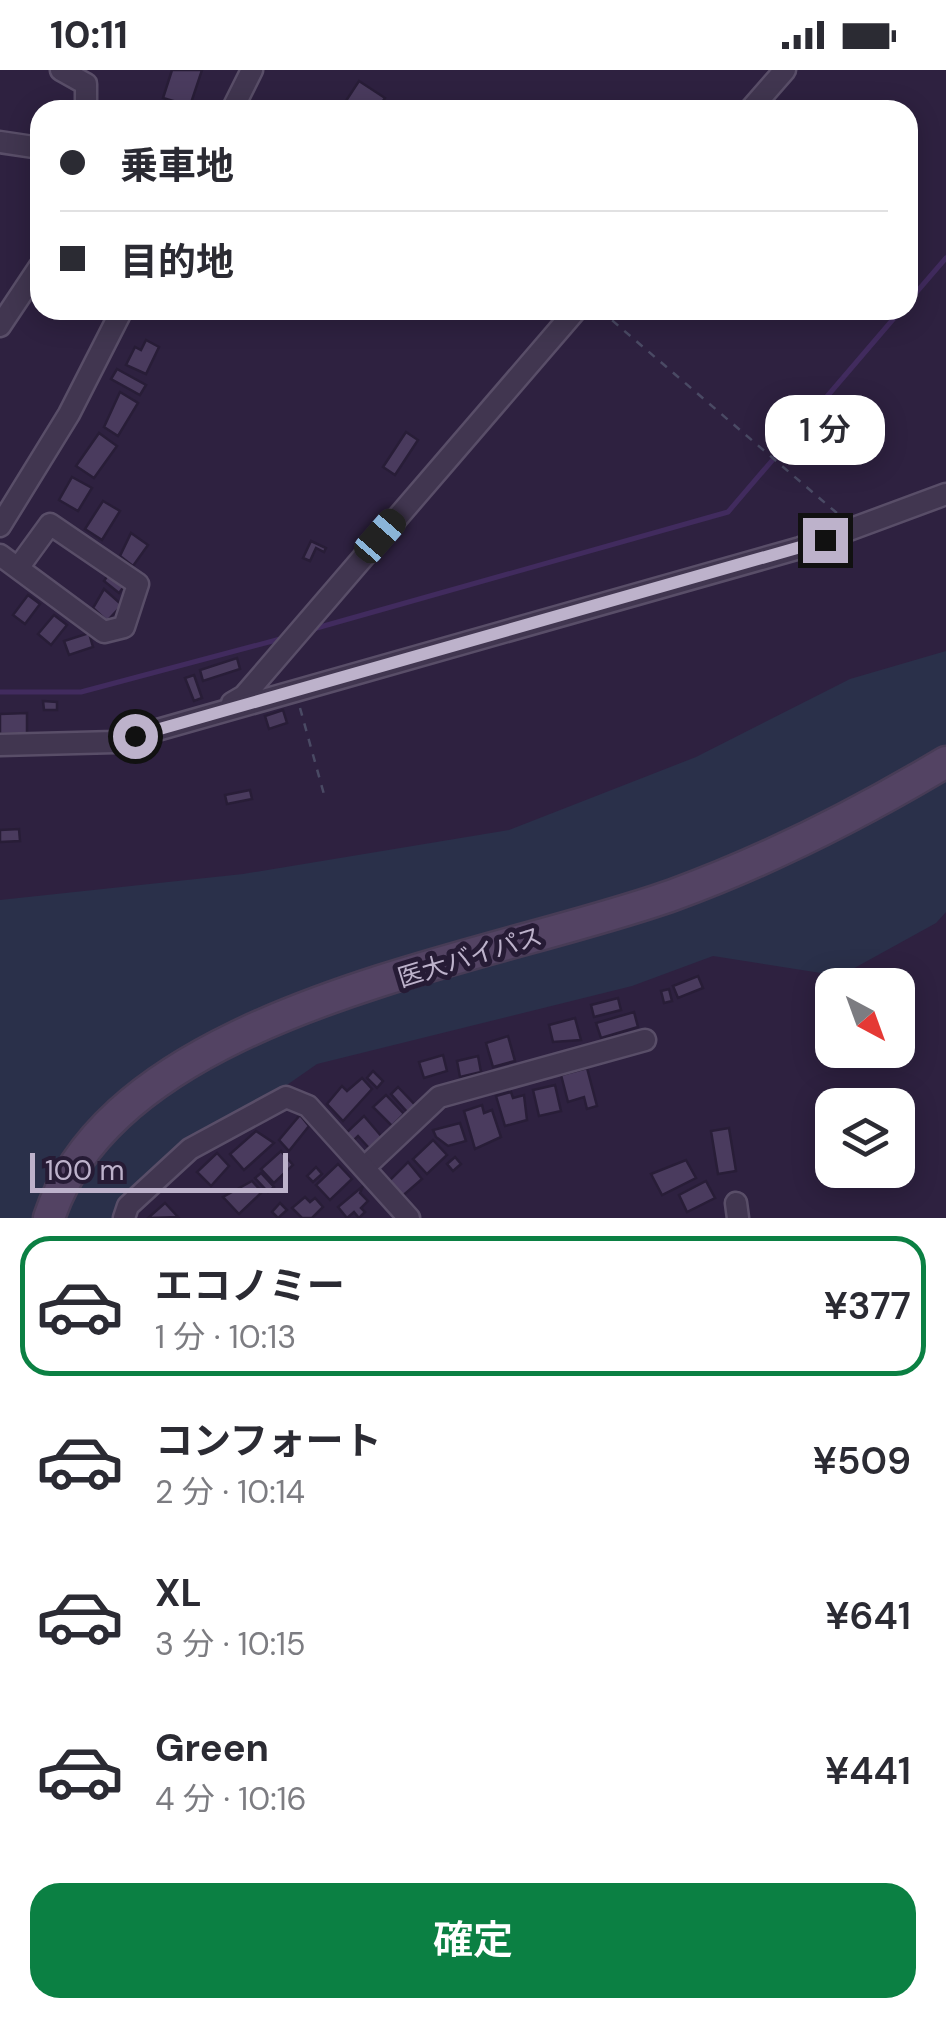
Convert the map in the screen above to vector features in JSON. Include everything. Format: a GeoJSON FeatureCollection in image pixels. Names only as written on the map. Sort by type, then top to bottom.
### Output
{"type":"FeatureCollection","features":[{"type":"Feature","properties":{"kind":"main road","name":"医大バイパス"},"geometry":{"type":"LineString","coordinates":[[49,1218],[72,1166],[97,1134],[170,1072],[226,1040],[331,1000],[698,886],[845,820],[946,762]]}},
{"type":"Feature","properties":{"kind":"street"},"geometry":{"type":"LineString","coordinates":[[61,70],[86,84],[86,100]]}},
{"type":"Feature","properties":{"kind":"street"},"geometry":{"type":"LineString","coordinates":[[237,100],[252,70]]}},
{"type":"Feature","properties":{"kind":"street"},"geometry":{"type":"LineString","coordinates":[[758,100],[784,70]]}},
{"type":"Feature","properties":{"kind":"street"},"geometry":{"type":"LineString","coordinates":[[0,142],[30,146]]}},
{"type":"Feature","properties":{"kind":"street"},"geometry":{"type":"LineString","coordinates":[[0,326],[30,281]]}},
{"type":"Feature","properties":{"kind":"street"},"geometry":{"type":"LineString","coordinates":[[0,526],[69,414],[117,320]]}},
{"type":"Feature","properties":{"kind":"street"},"geometry":{"type":"LineString","coordinates":[[216,710],[244,696],[567,320]]}},
{"type":"Feature","properties":{"kind":"street"},"geometry":{"type":"LineString","coordinates":[[0,746],[104,744],[855,529],[946,494]]}},
{"type":"Feature","properties":{"kind":"street"},"geometry":{"type":"LineString","coordinates":[[0,555],[104,632],[124,626],[138,584],[50,524],[18,568]]}},
{"type":"Feature","properties":{"kind":"street"},"geometry":{"type":"LineString","coordinates":[[366,1166],[439,1097],[645,1040]]}},
{"type":"Feature","properties":{"kind":"street"},"geometry":{"type":"LineString","coordinates":[[124,1218],[128,1206],[190,1149],[286,1098],[308,1106],[366,1166],[399,1214]]}},
{"type":"Feature","properties":{"kind":"path"},"geometry":{"type":"LineString","coordinates":[[612,320],[855,529]]}},
{"type":"Feature","properties":{"kind":"path"},"geometry":{"type":"LineString","coordinates":[[294,689],[325,798]]}},
{"type":"Feature","properties":{"kind":"shaded area"},"geometry":{"type":"Polygon","coordinates":[[[946,651],[946,912],[936,923],[854,968],[815,968],[815,972],[713,956],[632,986],[317,1064],[284,1087],[286,1097],[234,1121],[119,1218],[0,1218],[0,900],[243,874],[509,830],[696,757],[850,679],[946,651]]]}},
{"type":"Feature","properties":{"kind":"building"},"geometry":{"type":"Polygon","coordinates":[[[172,70],[202,70],[192,100],[163,98],[172,70]]]}},
{"type":"Feature","properties":{"kind":"building"},"geometry":{"type":"Polygon","coordinates":[[[359,81],[385,98],[384,100],[347,100],[359,81]]]}},
{"type":"Feature","properties":{"kind":"building"},"geometry":{"type":"Polygon","coordinates":[[[146,340],[159,347],[146,374],[126,365],[135,347],[141,350],[146,340]]]}},
{"type":"Feature","properties":{"kind":"building"},"geometry":{"type":"Polygon","coordinates":[[[117,369],[146,385],[140,395],[111,379],[117,369]]]}},
{"type":"Feature","properties":{"kind":"building"},"geometry":{"type":"Polygon","coordinates":[[[120,392],[138,403],[118,436],[104,427],[120,392]]]}},
{"type":"Feature","properties":{"kind":"building"},"geometry":{"type":"Polygon","coordinates":[[[406,432],[418,440],[395,475],[383,467],[406,432]]]}},
{"type":"Feature","properties":{"kind":"building"},"geometry":{"type":"Polygon","coordinates":[[[99,433],[117,446],[94,478],[76,466],[99,433]]]}},
{"type":"Feature","properties":{"kind":"building"},"geometry":{"type":"Polygon","coordinates":[[[72,477],[92,488],[78,511],[59,500],[72,477]]]}},
{"type":"Feature","properties":{"kind":"building"},"geometry":{"type":"Polygon","coordinates":[[[103,501],[120,511],[102,540],[85,529],[103,501]]]}},
{"type":"Feature","properties":{"kind":"building"},"geometry":{"type":"Polygon","coordinates":[[[131,533],[148,545],[133,566],[120,556],[131,533]]]}},
{"type":"Feature","properties":{"kind":"building"},"geometry":{"type":"Polygon","coordinates":[[[311,541],[326,548],[324,552],[316,548],[310,561],[303,558],[311,541]]]}},
{"type":"Feature","properties":{"kind":"building"},"geometry":{"type":"Polygon","coordinates":[[[110,572],[126,584],[119,593],[104,581],[110,572]]]}},
{"type":"Feature","properties":{"kind":"building"},"geometry":{"type":"Polygon","coordinates":[[[104,589],[122,605],[107,621],[93,608],[104,589]]]}},
{"type":"Feature","properties":{"kind":"building"},"geometry":{"type":"Polygon","coordinates":[[[28,595],[40,604],[25,624],[13,615],[28,595]]]}},
{"type":"Feature","properties":{"kind":"building"},"geometry":{"type":"Polygon","coordinates":[[[54,615],[67,625],[51,645],[38,634],[54,615]]]}},
{"type":"Feature","properties":{"kind":"building"},"geometry":{"type":"Polygon","coordinates":[[[89,633],[93,647],[69,655],[64,641],[89,633]]]}},
{"type":"Feature","properties":{"kind":"building"},"geometry":{"type":"Polygon","coordinates":[[[237,658],[240,669],[203,681],[200,670],[237,658]]]}},
{"type":"Feature","properties":{"kind":"building"},"geometry":{"type":"Polygon","coordinates":[[[194,675],[202,698],[194,701],[185,678],[194,675]]]}},
{"type":"Feature","properties":{"kind":"building"},"geometry":{"type":"Polygon","coordinates":[[[43,701],[57,702],[57,710],[44,710],[43,701]]]}},
{"type":"Feature","properties":{"kind":"building"},"geometry":{"type":"Polygon","coordinates":[[[283,710],[287,723],[269,729],[265,716],[283,710]]]}},
{"type":"Feature","properties":{"kind":"building"},"geometry":{"type":"Polygon","coordinates":[[[27,713],[27,734],[0,734],[0,714],[27,713]]]}},
{"type":"Feature","properties":{"kind":"building"},"geometry":{"type":"Polygon","coordinates":[[[250,790],[252,799],[227,804],[225,795],[250,790]]]}},
{"type":"Feature","properties":{"kind":"building"},"geometry":{"type":"Polygon","coordinates":[[[19,829],[20,841],[0,842],[0,830],[19,829]]]}},
{"type":"Feature","properties":{"kind":"building"},"geometry":{"type":"Polygon","coordinates":[[[698,976],[703,988],[678,998],[673,986],[698,976]]]}},
{"type":"Feature","properties":{"kind":"building"},"geometry":{"type":"Polygon","coordinates":[[[669,989],[672,1001],[664,1003],[661,991],[669,989]]]}},
{"type":"Feature","properties":{"kind":"building"},"geometry":{"type":"Polygon","coordinates":[[[618,998],[621,1010],[594,1017],[591,1005],[618,998]]]}},
{"type":"Feature","properties":{"kind":"building"},"geometry":{"type":"Polygon","coordinates":[[[634,1012],[638,1027],[601,1038],[596,1023],[634,1012]]]}},
{"type":"Feature","properties":{"kind":"building"},"geometry":{"type":"Polygon","coordinates":[[[575,1018],[581,1040],[553,1042],[549,1025],[575,1018]]]}},
{"type":"Feature","properties":{"kind":"building"},"geometry":{"type":"Polygon","coordinates":[[[508,1036],[515,1061],[493,1067],[486,1043],[508,1036]]]}},
{"type":"Feature","properties":{"kind":"building"},"geometry":{"type":"Polygon","coordinates":[[[443,1055],[447,1071],[424,1078],[419,1062],[443,1055]]]}},
{"type":"Feature","properties":{"kind":"building"},"geometry":{"type":"Polygon","coordinates":[[[478,1056],[481,1072],[460,1077],[457,1061],[478,1056]]]}},
{"type":"Feature","properties":{"kind":"building"},"geometry":{"type":"Polygon","coordinates":[[[587,1068],[597,1106],[587,1109],[584,1097],[568,1102],[561,1075],[587,1068]]]}},
{"type":"Feature","properties":{"kind":"building"},"geometry":{"type":"Polygon","coordinates":[[[373,1071],[383,1081],[377,1088],[367,1078],[373,1071]]]}},
{"type":"Feature","properties":{"kind":"building"},"geometry":{"type":"Polygon","coordinates":[[[362,1078],[372,1089],[343,1121],[327,1104],[342,1086],[347,1091],[362,1078]]]}},
{"type":"Feature","properties":{"kind":"building"},"geometry":{"type":"Polygon","coordinates":[[[555,1085],[561,1111],[539,1116],[533,1090],[555,1085]]]}},
{"type":"Feature","properties":{"kind":"building"},"geometry":{"type":"Polygon","coordinates":[[[398,1087],[417,1107],[409,1114],[391,1094],[398,1087]]]}},
{"type":"Feature","properties":{"kind":"building"},"geometry":{"type":"Polygon","coordinates":[[[511,1092],[513,1098],[524,1095],[527,1120],[505,1126],[496,1096],[511,1092]]]}},
{"type":"Feature","properties":{"kind":"building"},"geometry":{"type":"Polygon","coordinates":[[[386,1095],[404,1114],[392,1126],[373,1107],[386,1095]]]}},
{"type":"Feature","properties":{"kind":"building"},"geometry":{"type":"Polygon","coordinates":[[[482,1105],[484,1113],[492,1110],[501,1137],[475,1149],[464,1111],[482,1105]]]}},
{"type":"Feature","properties":{"kind":"building"},"geometry":{"type":"Polygon","coordinates":[[[300,1115],[309,1126],[289,1151],[279,1140],[300,1115]]]}},
{"type":"Feature","properties":{"kind":"building"},"geometry":{"type":"Polygon","coordinates":[[[364,1116],[382,1137],[369,1148],[358,1136],[352,1142],[345,1134],[364,1116]]]}},
{"type":"Feature","properties":{"kind":"building"},"geometry":{"type":"Polygon","coordinates":[[[460,1123],[466,1141],[448,1146],[433,1130],[460,1123]]]}},
{"type":"Feature","properties":{"kind":"building"},"geometry":{"type":"Polygon","coordinates":[[[729,1128],[736,1171],[718,1174],[711,1131],[729,1128]]]}},
{"type":"Feature","properties":{"kind":"building"},"geometry":{"type":"Polygon","coordinates":[[[256,1131],[274,1143],[244,1170],[230,1154],[256,1131]]]}},
{"type":"Feature","properties":{"kind":"building"},"geometry":{"type":"Polygon","coordinates":[[[433,1140],[447,1155],[427,1174],[413,1159],[433,1140]]]}},
{"type":"Feature","properties":{"kind":"building"},"geometry":{"type":"Polygon","coordinates":[[[281,1151],[293,1165],[274,1183],[261,1169],[281,1151]]]}},
{"type":"Feature","properties":{"kind":"building"},"geometry":{"type":"Polygon","coordinates":[[[217,1153],[229,1166],[211,1186],[197,1172],[217,1153]]]}},
{"type":"Feature","properties":{"kind":"building"},"geometry":{"type":"Polygon","coordinates":[[[455,1157],[461,1164],[453,1171],[447,1164],[455,1157]]]}},
{"type":"Feature","properties":{"kind":"building"},"geometry":{"type":"Polygon","coordinates":[[[686,1160],[696,1178],[662,1195],[651,1174],[686,1160]]]}},
{"type":"Feature","properties":{"kind":"building"},"geometry":{"type":"Polygon","coordinates":[[[408,1162],[422,1179],[399,1199],[386,1184],[408,1162]]]}},
{"type":"Feature","properties":{"kind":"building"},"geometry":{"type":"Polygon","coordinates":[[[338,1164],[352,1179],[330,1200],[316,1185],[338,1164]]]}},
{"type":"Feature","properties":{"kind":"building"},"geometry":{"type":"Polygon","coordinates":[[[316,1167],[322,1174],[313,1182],[307,1176],[316,1167]]]}},
{"type":"Feature","properties":{"kind":"building"},"geometry":{"type":"Polygon","coordinates":[[[261,1173],[274,1187],[268,1192],[255,1178],[261,1173]]]}},
{"type":"Feature","properties":{"kind":"building"},"geometry":{"type":"Polygon","coordinates":[[[252,1181],[262,1192],[239,1214],[223,1197],[252,1181]]]}},
{"type":"Feature","properties":{"kind":"building"},"geometry":{"type":"Polygon","coordinates":[[[706,1181],[715,1198],[687,1212],[679,1195],[706,1181]]]}},
{"type":"Feature","properties":{"kind":"building"},"geometry":{"type":"Polygon","coordinates":[[[363,1186],[360,1193],[368,1201],[361,1208],[365,1212],[359,1218],[354,1212],[347,1218],[338,1207],[363,1186]]]}},
{"type":"Feature","properties":{"kind":"building"},"geometry":{"type":"Polygon","coordinates":[[[305,1197],[310,1202],[315,1198],[323,1207],[312,1218],[302,1218],[292,1208],[305,1197]]]}},
{"type":"Feature","properties":{"kind":"building"},"geometry":{"type":"Polygon","coordinates":[[[165,1203],[178,1217],[148,1218],[165,1203]]]}},
{"type":"Feature","properties":{"kind":"building"},"geometry":{"type":"Polygon","coordinates":[[[280,1203],[287,1210],[278,1218],[272,1212],[280,1203]]]}},
{"type":"Feature","properties":{"kind":"waterway"},"geometry":{"type":"LineString","coordinates":[[918,290],[946,258]]}},
{"type":"Feature","properties":{"kind":"waterway"},"geometry":{"type":"LineString","coordinates":[[313,629],[728,512],[892,320]]}},
{"type":"Feature","properties":{"kind":"waterway"},"geometry":{"type":"LineString","coordinates":[[0,692],[81,692],[284,638]]}},
{"type":"Feature","properties":{"kind":"route"},"geometry":{"type":"LineString","coordinates":[[135,736],[825,540]]}}]}
